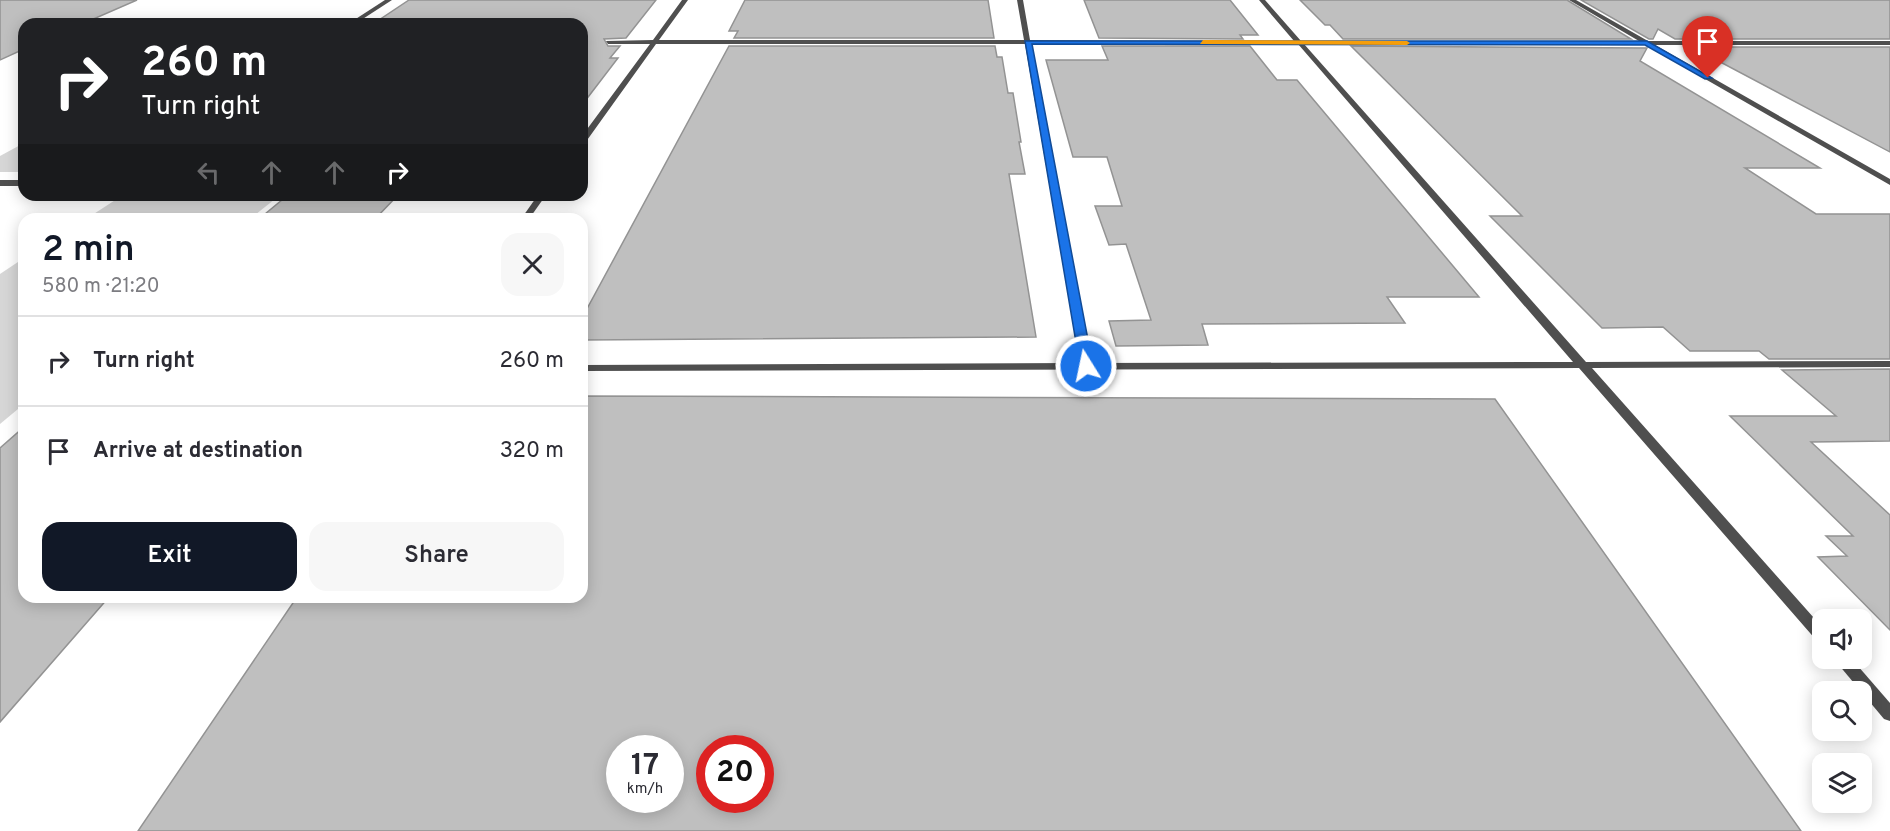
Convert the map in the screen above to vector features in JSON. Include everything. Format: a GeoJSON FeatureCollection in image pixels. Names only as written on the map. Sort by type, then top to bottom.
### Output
{"type":"FeatureCollection","features":[{"type":"Feature","properties":{"kind":"lane"},"geometry":{"type":"LineString","coordinates":[[360,18],[389,0]]}},
{"type":"Feature","properties":{"kind":"lane"},"geometry":{"type":"LineString","coordinates":[[588,133],[686,0]]}},
{"type":"Feature","properties":{"kind":"lane"},"geometry":{"type":"LineString","coordinates":[[1020,0],[1086,366]]}},
{"type":"Feature","properties":{"kind":"lane"},"geometry":{"type":"LineString","coordinates":[[1262,0],[1812,626]]}},
{"type":"Feature","properties":{"kind":"lane"},"geometry":{"type":"LineString","coordinates":[[1572,0],[1890,182]]}},
{"type":"Feature","properties":{"kind":"lane"},"geometry":{"type":"LineString","coordinates":[[608,42],[1890,43]]}},
{"type":"Feature","properties":{"kind":"lane"},"geometry":{"type":"LineString","coordinates":[[0,183],[18,183]]}},
{"type":"Feature","properties":{"kind":"lane"},"geometry":{"type":"LineString","coordinates":[[588,368],[1890,364]]}},
{"type":"Feature","properties":{"kind":"lane"},"geometry":{"type":"LineString","coordinates":[[1851,669],[1890,714]]}},
{"type":"Feature","properties":{"kind":"shaded area"},"geometry":{"type":"Polygon","coordinates":[[[18,146],[18,172],[0,172],[0,156],[18,146]]]}},
{"type":"Feature","properties":{"kind":"shaded area"},"geometry":{"type":"Polygon","coordinates":[[[114,201],[272,201],[258,213],[95,213],[114,201]]]}},
{"type":"Feature","properties":{"kind":"shaded area"},"geometry":{"type":"Polygon","coordinates":[[[18,262],[18,409],[0,424],[0,274],[18,262]]]}},
{"type":"Feature","properties":{"kind":"building"},"geometry":{"type":"Polygon","coordinates":[[[0,0],[137,0],[96,18],[18,18],[18,52],[0,60],[0,0]]]}},
{"type":"Feature","properties":{"kind":"building"},"geometry":{"type":"Polygon","coordinates":[[[409,0],[656,0],[626,38],[604,39],[608,46],[620,46],[610,58],[618,58],[588,97],[588,18],[382,18],[409,0]]]}},
{"type":"Feature","properties":{"kind":"building"},"geometry":{"type":"Polygon","coordinates":[[[745,0],[988,0],[994,38],[734,38],[738,31],[729,31],[745,0]]]}},
{"type":"Feature","properties":{"kind":"building"},"geometry":{"type":"Polygon","coordinates":[[[1084,0],[1230,0],[1258,35],[1240,35],[1243,39],[1099,38],[1084,0]]]}},
{"type":"Feature","properties":{"kind":"building"},"geometry":{"type":"Polygon","coordinates":[[[1300,0],[1567,0],[1631,39],[1343,39],[1300,0]]]}},
{"type":"Feature","properties":{"kind":"building"},"geometry":{"type":"Polygon","coordinates":[[[1581,0],[1890,0],[1890,39],[1675,39],[1658,29],[1653,39],[1649,39],[1581,0]]]}},
{"type":"Feature","properties":{"kind":"building"},"geometry":{"type":"Polygon","coordinates":[[[729,46],[995,46],[997,57],[1002,57],[1008,93],[1013,93],[1025,174],[1009,174],[1036,337],[588,340],[588,307],[729,46]]]}},
{"type":"Feature","properties":{"kind":"building"},"geometry":{"type":"Polygon","coordinates":[[[1102,46],[1250,46],[1277,80],[1297,80],[1479,297],[1387,297],[1405,323],[1202,324],[1208,345],[1116,346],[1109,321],[1151,320],[1126,244],[1109,245],[1095,206],[1122,206],[1107,157],[1073,157],[1046,60],[1108,60],[1102,46]]]}},
{"type":"Feature","properties":{"kind":"building"},"geometry":{"type":"Polygon","coordinates":[[[1351,46],[1647,48],[1640,61],[1820,168],[1745,168],[1816,214],[1890,214],[1890,359],[1769,359],[1759,351],[1690,351],[1663,327],[1602,328],[1490,216],[1522,216],[1351,46]]]}},
{"type":"Feature","properties":{"kind":"building"},"geometry":{"type":"Polygon","coordinates":[[[1692,47],[1890,47],[1890,152],[1692,47]]]}},
{"type":"Feature","properties":{"kind":"building"},"geometry":{"type":"Polygon","coordinates":[[[281,201],[392,201],[381,213],[266,213],[281,201]]]}},
{"type":"Feature","properties":{"kind":"building"},"geometry":{"type":"Polygon","coordinates":[[[1890,369],[1890,441],[1811,442],[1890,515],[1890,630],[1872,609],[1869,609],[1818,557],[1847,556],[1826,536],[1853,536],[1730,416],[1836,416],[1782,370],[1890,369]]]}},
{"type":"Feature","properties":{"kind":"building"},"geometry":{"type":"Polygon","coordinates":[[[588,396],[1495,399],[1801,831],[138,831],[293,603],[588,603],[588,396]]]}},
{"type":"Feature","properties":{"kind":"building"},"geometry":{"type":"Polygon","coordinates":[[[18,432],[18,603],[104,603],[0,722],[0,448],[18,432]]]}},
{"type":"Feature","properties":{"kind":"slow traffic"},"geometry":{"type":"LineString","coordinates":[[1203,42],[1407,43]]}},
{"type":"Feature","properties":{"kind":"route"},"geometry":{"type":"LineString","coordinates":[[1086,366],[1028,42],[1647,43],[1708,78]]}}]}
